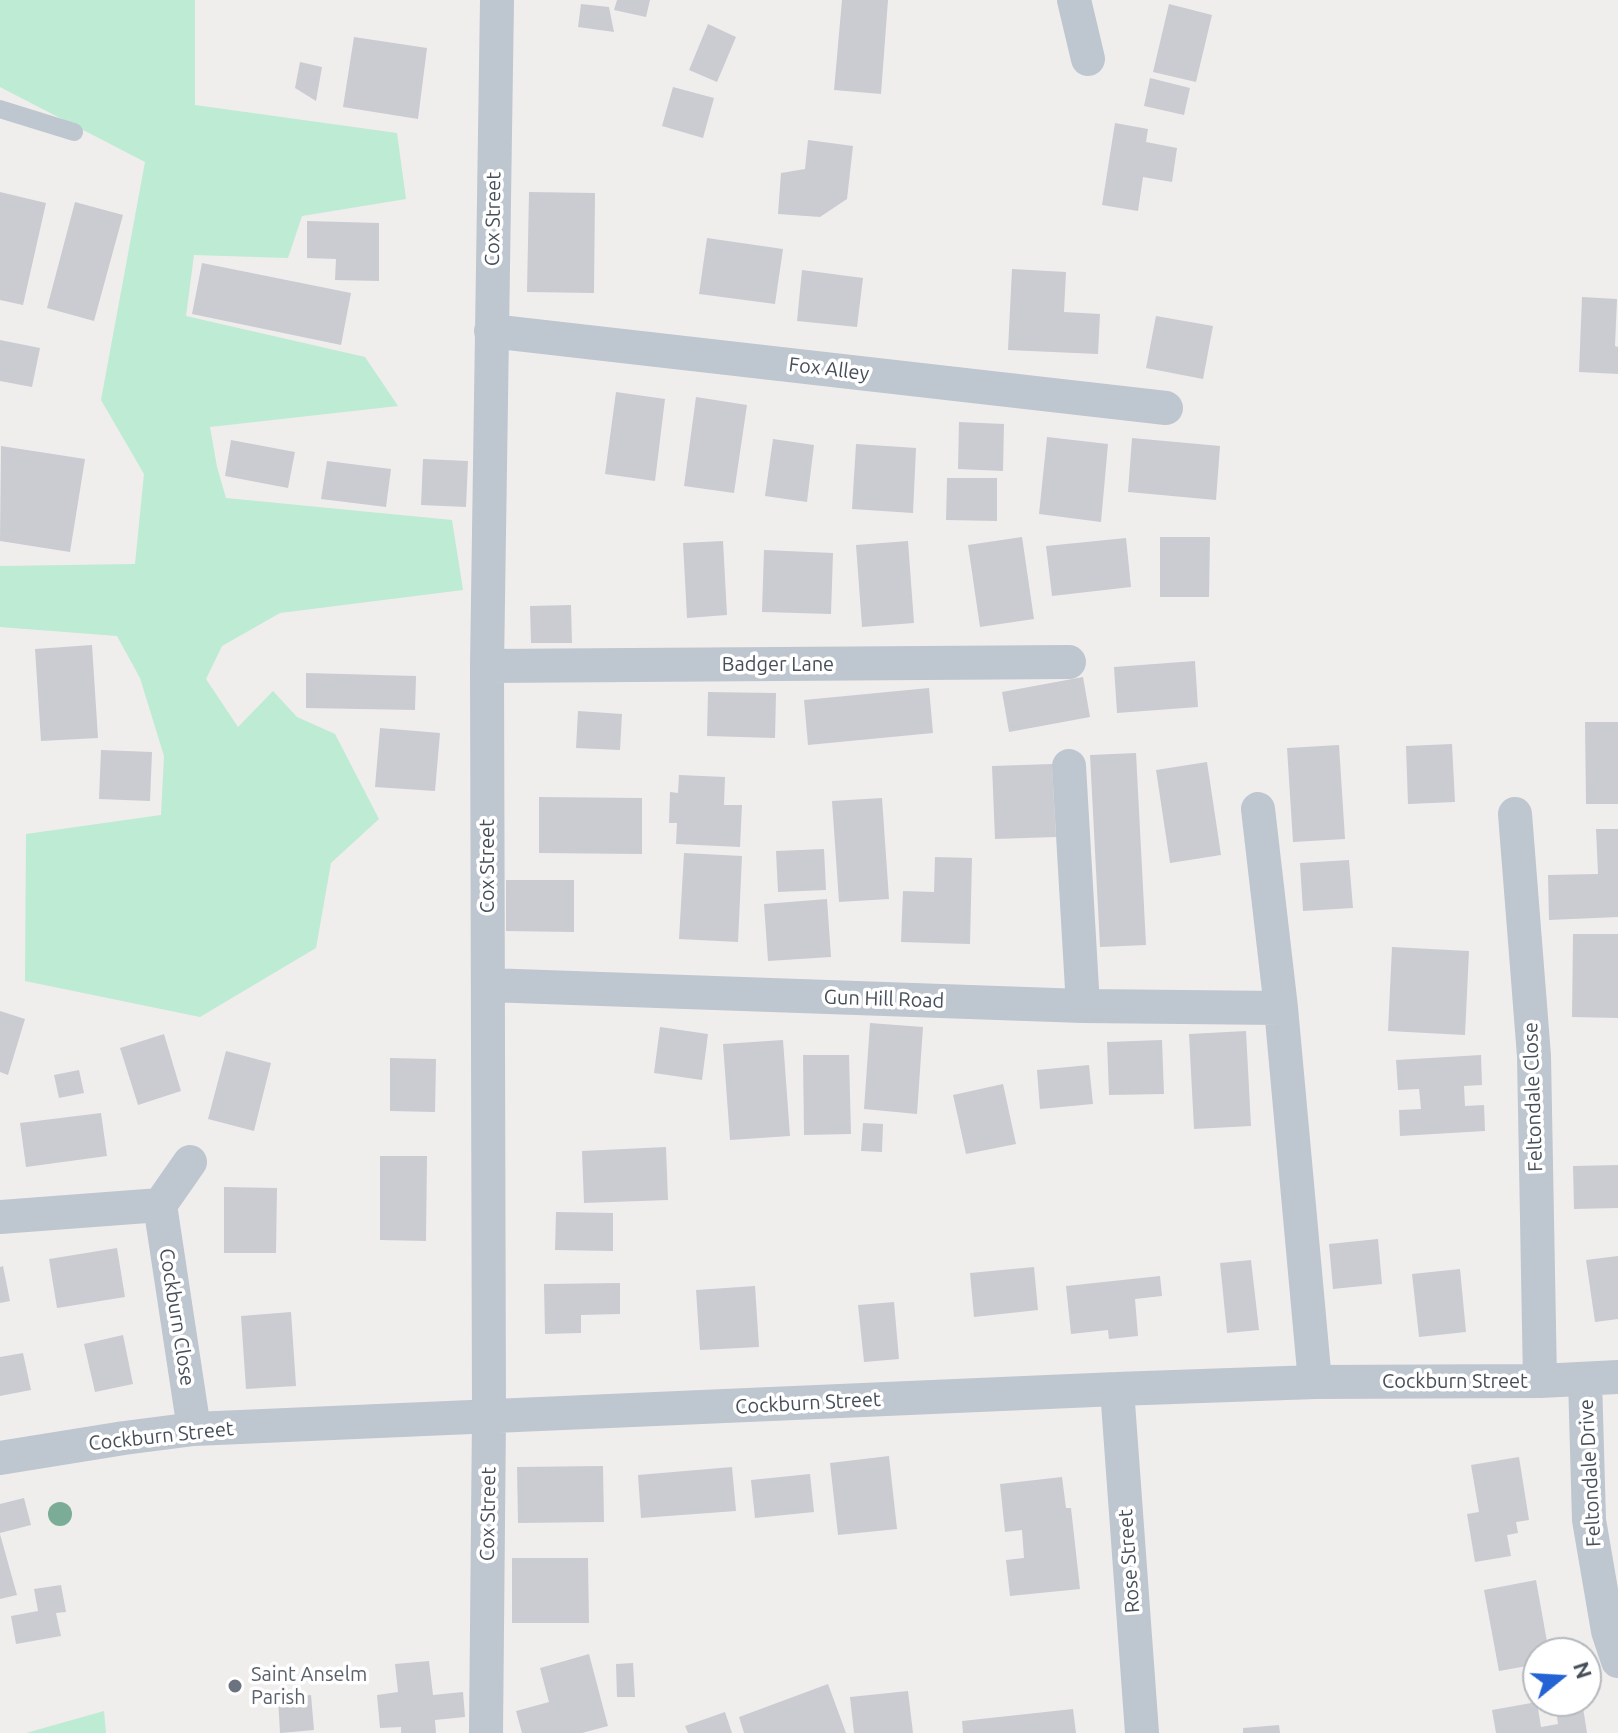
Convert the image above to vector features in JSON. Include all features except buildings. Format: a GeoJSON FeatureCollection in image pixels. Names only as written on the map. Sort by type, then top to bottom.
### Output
{"type":"FeatureCollection","features":[{"type":"Feature","properties":{"kind":"street","name":"Cox Street"},"geometry":{"type":"LineString","coordinates":[[486,1733],[489,1417],[487,666],[497,0]]}},
{"type":"Feature","properties":{"kind":"street"},"geometry":{"type":"LineString","coordinates":[[1074,0],[1088,59]]}},
{"type":"Feature","properties":{"kind":"street","name":"Fox Alley"},"geometry":{"type":"LineString","coordinates":[[491,331],[1166,408]]}},
{"type":"Feature","properties":{"kind":"street","name":"Badger Lane"},"geometry":{"type":"LineString","coordinates":[[487,666],[1069,662]]}},
{"type":"Feature","properties":{"kind":"street"},"geometry":{"type":"LineString","coordinates":[[1069,766],[1083,1006]]}},
{"type":"Feature","properties":{"kind":"street"},"geometry":{"type":"LineString","coordinates":[[1258,809],[1281,1008],[1315,1382]]}},
{"type":"Feature","properties":{"kind":"street","name":"Feltondale Close"},"geometry":{"type":"LineString","coordinates":[[1515,814],[1534,1056],[1540,1381]]}},
{"type":"Feature","properties":{"kind":"street","name":"Gun Hill Road"},"geometry":{"type":"LineString","coordinates":[[488,985],[1083,1006],[1281,1008]]}},
{"type":"Feature","properties":{"kind":"street"},"geometry":{"type":"LineString","coordinates":[[0,1217],[160,1205],[190,1162]]}},
{"type":"Feature","properties":{"kind":"street","name":"Cockburn Close"},"geometry":{"type":"LineString","coordinates":[[160,1205],[194,1429]]}},
{"type":"Feature","properties":{"kind":"street","name":"Cockburn Street"},"geometry":{"type":"LineString","coordinates":[[0,1458],[194,1429],[1117,1389],[1315,1382],[1602,1378]]}},
{"type":"Feature","properties":{"kind":"street","name":"Feltondale Drive"},"geometry":{"type":"LineString","coordinates":[[1602,1378],[1589,1520],[1608,1631],[1618,1661]]}},
{"type":"Feature","properties":{"kind":"street","name":"Rose Street"},"geometry":{"type":"LineString","coordinates":[[1117,1389],[1142,1733]]}},
{"type":"Feature","properties":{"kind":"lane"},"geometry":{"type":"LineString","coordinates":[[0,109],[74,132]]}},
{"type":"Feature","properties":{"kind":"green space"},"geometry":{"type":"Polygon","coordinates":[[[0,0],[195,0],[195,105],[397,133],[406,199],[302,216],[288,258],[194,255],[186,316],[365,357],[398,406],[210,427],[226,498],[452,520],[463,590],[280,613],[222,646],[206,679],[238,727],[273,691],[297,717],[335,734],[379,819],[331,863],[316,948],[200,1017],[25,981],[26,834],[161,815],[164,756],[140,678],[117,636],[0,627],[0,566],[135,564],[144,474],[101,400],[145,162],[0,87],[0,0]]]}},
{"type":"Feature","properties":{"kind":"green space"},"geometry":{"type":"Polygon","coordinates":[[[104,1711],[106,1733],[26,1733],[104,1711]]]}},
{"type":"Feature","properties":{"kind":"place","name":"Saint Anselm Parish"},"geometry":{"type":"Point","coordinates":[235,1686]}}]}
